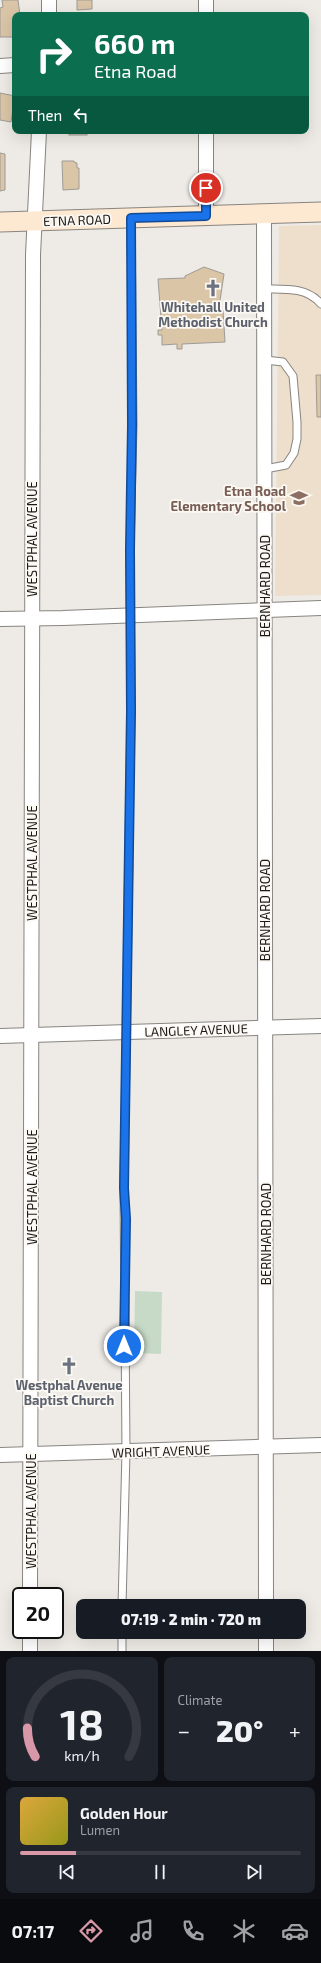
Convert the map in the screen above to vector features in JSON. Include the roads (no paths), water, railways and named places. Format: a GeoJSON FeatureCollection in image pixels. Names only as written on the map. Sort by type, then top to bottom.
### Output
{"type":"FeatureCollection","features":[{"type":"Feature","properties":{"kind":"street"},"geometry":{"type":"LineString","coordinates":[[49,0],[49,12]]}},
{"type":"Feature","properties":{"kind":"street"},"geometry":{"type":"LineString","coordinates":[[206,0],[206,12]]}},
{"type":"Feature","properties":{"kind":"street"},"geometry":{"type":"LineString","coordinates":[[0,66],[12,65]]}},
{"type":"Feature","properties":{"kind":"street","name":"WESTPHAL AVENUE"},"geometry":{"type":"LineString","coordinates":[[30,1587],[34,221],[39,134]]}},
{"type":"Feature","properties":{"kind":"street"},"geometry":{"type":"LineString","coordinates":[[206,134],[206,216]]}},
{"type":"Feature","properties":{"kind":"street","name":"ETNA ROAD"},"geometry":{"type":"LineString","coordinates":[[0,222],[321,212]]}},
{"type":"Feature","properties":{"kind":"street","name":"BERNHARD ROAD"},"geometry":{"type":"LineString","coordinates":[[264,214],[266,1599]]}},
{"type":"Feature","properties":{"kind":"street"},"geometry":{"type":"LineString","coordinates":[[0,619],[32,617],[130,616],[321,608]]}},
{"type":"Feature","properties":{"kind":"street","name":"LANGLEY AVENUE"},"geometry":{"type":"LineString","coordinates":[[0,1036],[321,1026]]}},
{"type":"Feature","properties":{"kind":"street","name":"WRIGHT AVENUE"},"geometry":{"type":"LineString","coordinates":[[0,1455],[266,1448],[321,1445]]}},
{"type":"Feature","properties":{"kind":"street"},"geometry":{"type":"LineString","coordinates":[[30,1639],[30,1651]]}},
{"type":"Feature","properties":{"kind":"street"},"geometry":{"type":"LineString","coordinates":[[266,1639],[266,1651]]}},
{"type":"Feature","properties":{"kind":"lane"},"geometry":{"type":"LineString","coordinates":[[122,1599],[126,1452],[124,1188],[128,1032],[131,711],[131,218]]}},
{"type":"Feature","properties":{"kind":"lane"},"geometry":{"type":"LineString","coordinates":[[265,289],[299,290],[315,297],[321,304]]}},
{"type":"Feature","properties":{"kind":"lane"},"geometry":{"type":"LineString","coordinates":[[264,360],[283,362],[293,376],[297,422],[297,439],[294,453],[286,465],[265,469]]}},
{"type":"Feature","properties":{"kind":"lane"},"geometry":{"type":"LineString","coordinates":[[122,1639],[122,1651]]}},
{"type":"Feature","properties":{"kind":"place","name":"Whitehall United Methodist Church"},"geometry":{"type":"Point","coordinates":[213,288]}},
{"type":"Feature","properties":{"kind":"place","name":"Etna Road Elementary School"},"geometry":{"type":"Point","coordinates":[299,498]}},
{"type":"Feature","properties":{"kind":"place","name":"Westphal Avenue Baptist Church"},"geometry":{"type":"Point","coordinates":[69,1366]}}]}
